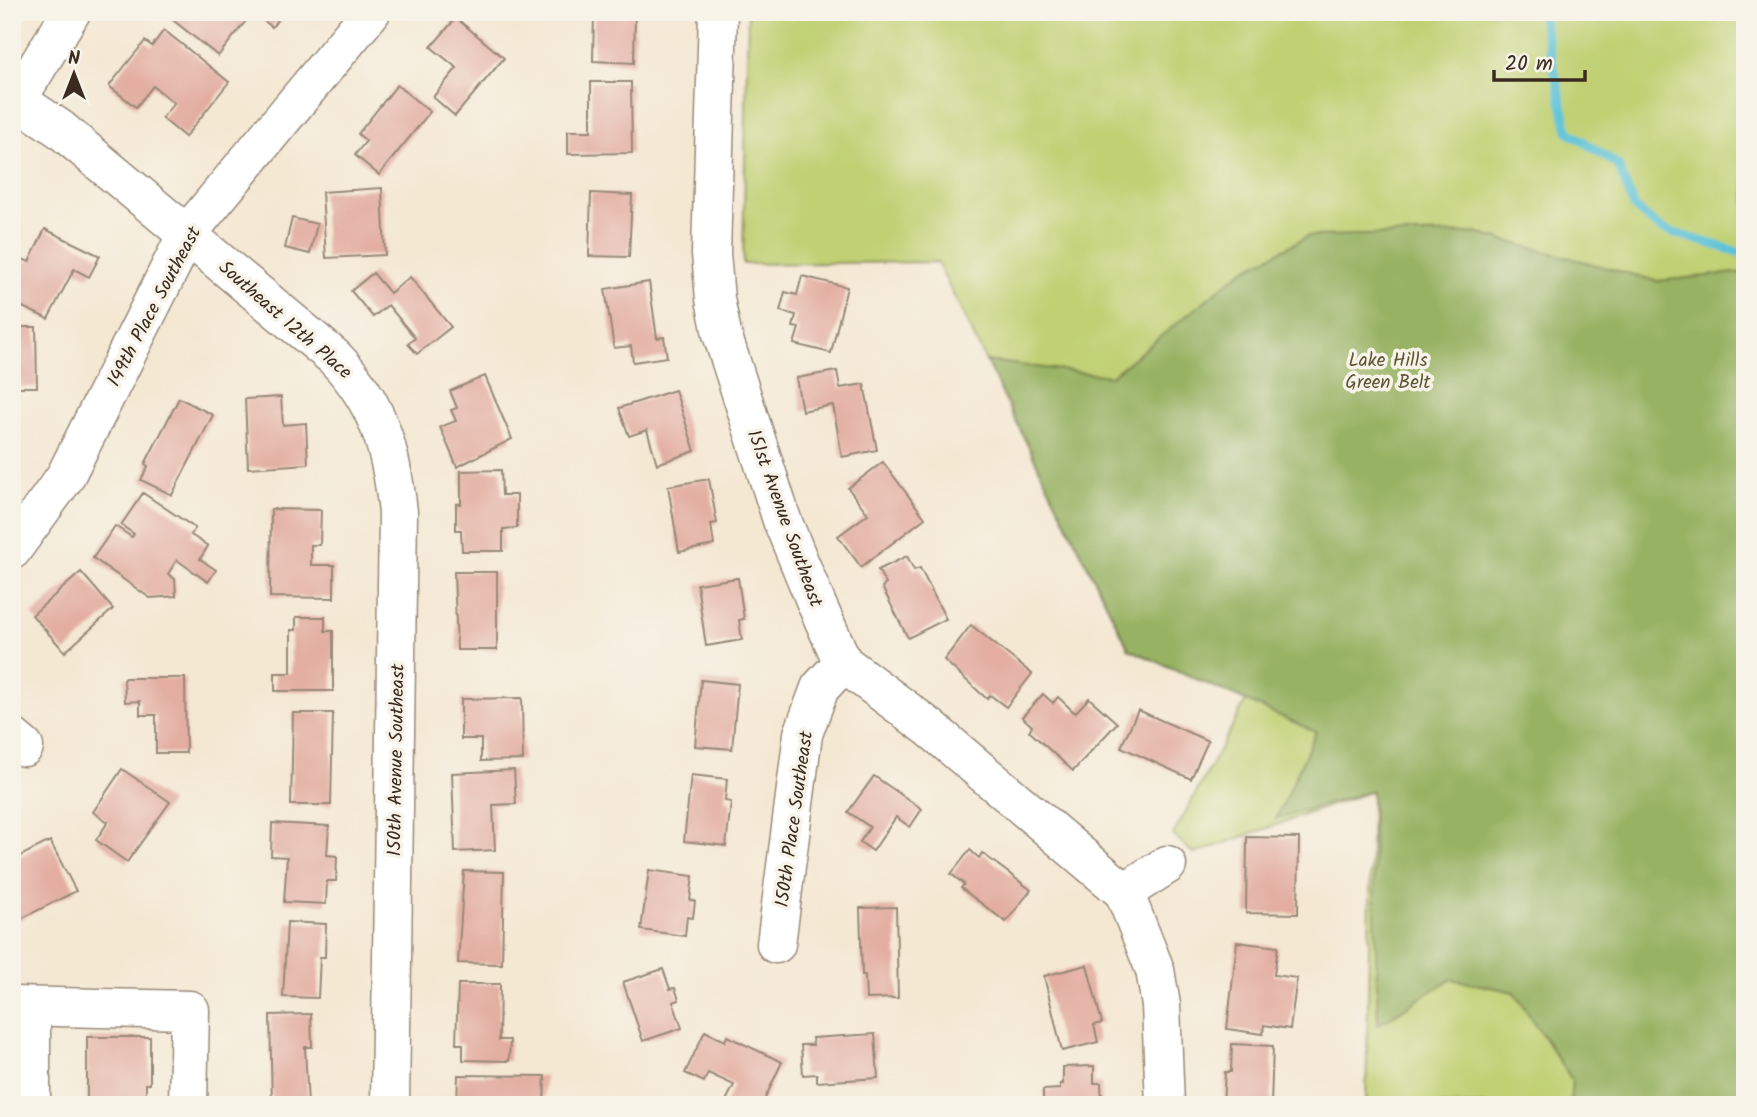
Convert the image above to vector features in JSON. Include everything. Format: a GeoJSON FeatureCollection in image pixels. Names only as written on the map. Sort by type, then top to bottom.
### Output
{"type":"FeatureCollection","features":[{"type":"Feature","properties":{"kind":"street"},"geometry":{"type":"LineString","coordinates":[[15,104],[71,12]]}},
{"type":"Feature","properties":{"kind":"street","name":"149th Place Southeast"},"geometry":{"type":"LineString","coordinates":[[12,550],[65,477],[187,234],[371,12]]}},
{"type":"Feature","properties":{"kind":"street","name":"151st Avenue Southeast"},"geometry":{"type":"LineString","coordinates":[[718,12],[712,254],[715,299],[722,334],[782,520],[843,663]]}},
{"type":"Feature","properties":{"kind":"street","name":"Southeast 12th Place"},"geometry":{"type":"LineString","coordinates":[[15,104],[60,129],[334,358],[358,381],[378,418]]}},
{"type":"Feature","properties":{"kind":"street","name":"150th Avenue Southeast"},"geometry":{"type":"LineString","coordinates":[[378,418],[393,469],[398,512],[390,1105]]}},
{"type":"Feature","properties":{"kind":"street"},"geometry":{"type":"LineString","coordinates":[[843,663],[930,728],[1079,850],[1124,892],[1156,970],[1161,1005],[1165,1105]]}},
{"type":"Feature","properties":{"kind":"street","name":"150th Place Southeast"},"geometry":{"type":"LineString","coordinates":[[776,944],[803,734],[820,688],[843,663]]}},
{"type":"Feature","properties":{"kind":"street"},"geometry":{"type":"LineString","coordinates":[[1124,892],[1167,865]]}},
{"type":"Feature","properties":{"kind":"street"},"geometry":{"type":"LineString","coordinates":[[31,1105],[22,1007],[190,1010],[188,1105]]}},
{"type":"Feature","properties":{"kind":"green space","name":"Lake Hills Green Belt"},"geometry":{"type":"Polygon","coordinates":[[[748,12],[1745,12],[1745,1105],[1366,1105],[1372,791],[1194,854],[1173,835],[1246,701],[1129,649],[937,262],[743,264],[748,12]]]}},
{"type":"Feature","properties":{"kind":"green space"},"geometry":{"type":"Polygon","coordinates":[[[1476,233],[1657,281],[1745,272],[1745,1105],[1570,1105],[1572,1080],[1514,992],[1451,979],[1378,1025],[1372,791],[1276,819],[1316,732],[1129,649],[986,361],[1111,376],[1242,271],[1308,236],[1476,233]]]}},
{"type":"Feature","properties":{"kind":"building"},"geometry":{"type":"Polygon","coordinates":[[[171,12],[253,12],[218,56],[168,16],[171,12]]]}},
{"type":"Feature","properties":{"kind":"building"},"geometry":{"type":"Polygon","coordinates":[[[253,12],[284,12],[272,27],[253,12]]]}},
{"type":"Feature","properties":{"kind":"building"},"geometry":{"type":"Polygon","coordinates":[[[594,12],[635,12],[634,63],[593,61],[594,12]]]}},
{"type":"Feature","properties":{"kind":"building"},"geometry":{"type":"Polygon","coordinates":[[[456,18],[504,58],[455,116],[433,97],[457,68],[431,47],[456,18]]]}},
{"type":"Feature","properties":{"kind":"building"},"geometry":{"type":"Polygon","coordinates":[[[164,30],[229,82],[185,137],[162,118],[174,103],[153,86],[136,107],[109,86],[145,41],[152,46],[164,30]]]}},
{"type":"Feature","properties":{"kind":"building"},"geometry":{"type":"Polygon","coordinates":[[[591,82],[631,82],[632,153],[568,154],[568,131],[591,131],[591,82]]]}},
{"type":"Feature","properties":{"kind":"building"},"geometry":{"type":"Polygon","coordinates":[[[397,85],[430,112],[379,175],[355,155],[366,141],[358,134],[397,85]]]}},
{"type":"Feature","properties":{"kind":"building"},"geometry":{"type":"Polygon","coordinates":[[[382,188],[385,255],[326,258],[322,192],[382,188]]]}},
{"type":"Feature","properties":{"kind":"building"},"geometry":{"type":"Polygon","coordinates":[[[591,193],[632,195],[629,257],[589,256],[591,193]]]}},
{"type":"Feature","properties":{"kind":"building"},"geometry":{"type":"Polygon","coordinates":[[[292,218],[317,224],[310,254],[285,248],[292,218]]]}},
{"type":"Feature","properties":{"kind":"building"},"geometry":{"type":"Polygon","coordinates":[[[45,229],[100,256],[89,277],[74,269],[48,319],[12,302],[12,254],[29,262],[45,229]]]}},
{"type":"Feature","properties":{"kind":"building"},"geometry":{"type":"Polygon","coordinates":[[[373,273],[390,293],[410,277],[451,327],[417,354],[408,344],[415,338],[388,305],[373,317],[351,291],[373,273]]]}},
{"type":"Feature","properties":{"kind":"building"},"geometry":{"type":"Polygon","coordinates":[[[802,276],[847,287],[831,353],[794,344],[799,328],[793,327],[796,315],[780,311],[785,292],[797,295],[802,276]]]}},
{"type":"Feature","properties":{"kind":"building"},"geometry":{"type":"Polygon","coordinates":[[[649,282],[657,338],[664,337],[667,357],[633,362],[631,346],[614,348],[605,289],[649,282]]]}},
{"type":"Feature","properties":{"kind":"building"},"geometry":{"type":"Polygon","coordinates":[[[12,327],[36,327],[37,387],[12,387],[12,327]]]}},
{"type":"Feature","properties":{"kind":"building"},"geometry":{"type":"Polygon","coordinates":[[[837,371],[840,388],[864,384],[877,450],[842,457],[833,405],[802,411],[796,378],[837,371]]]}},
{"type":"Feature","properties":{"kind":"building"},"geometry":{"type":"Polygon","coordinates":[[[485,376],[512,439],[457,467],[440,427],[456,421],[451,410],[457,408],[450,391],[485,376]]]}},
{"type":"Feature","properties":{"kind":"building"},"geometry":{"type":"Polygon","coordinates":[[[675,390],[695,451],[657,464],[647,430],[629,436],[619,408],[675,390]]]}},
{"type":"Feature","properties":{"kind":"building"},"geometry":{"type":"Polygon","coordinates":[[[281,397],[283,425],[306,423],[308,464],[248,468],[245,399],[281,397]]]}},
{"type":"Feature","properties":{"kind":"building"},"geometry":{"type":"Polygon","coordinates":[[[179,398],[213,415],[172,495],[141,480],[148,466],[145,464],[179,398]]]}},
{"type":"Feature","properties":{"kind":"building"},"geometry":{"type":"Polygon","coordinates":[[[883,462],[925,518],[861,567],[838,536],[868,514],[848,488],[883,462]]]}},
{"type":"Feature","properties":{"kind":"building"},"geometry":{"type":"Polygon","coordinates":[[[501,470],[502,495],[517,495],[517,528],[503,529],[503,551],[462,551],[461,530],[456,530],[456,504],[461,504],[461,471],[501,470]]]}},
{"type":"Feature","properties":{"kind":"building"},"geometry":{"type":"Polygon","coordinates":[[[709,479],[717,523],[711,524],[714,545],[679,552],[668,486],[709,479]]]}},
{"type":"Feature","properties":{"kind":"building"},"geometry":{"type":"Polygon","coordinates":[[[143,493],[195,528],[191,535],[208,546],[200,559],[216,570],[208,582],[177,560],[168,574],[175,579],[176,596],[150,598],[93,558],[115,526],[132,537],[134,534],[121,525],[143,493]]]}},
{"type":"Feature","properties":{"kind":"building"},"geometry":{"type":"Polygon","coordinates":[[[271,509],[321,510],[320,545],[311,545],[311,565],[334,565],[334,598],[270,597],[271,509]]]}},
{"type":"Feature","properties":{"kind":"building"},"geometry":{"type":"Polygon","coordinates":[[[907,556],[914,570],[920,568],[946,619],[908,638],[882,587],[886,584],[878,570],[907,556]]]}},
{"type":"Feature","properties":{"kind":"building"},"geometry":{"type":"Polygon","coordinates":[[[81,572],[113,609],[65,652],[32,615],[81,572]]]}},
{"type":"Feature","properties":{"kind":"building"},"geometry":{"type":"Polygon","coordinates":[[[454,572],[497,572],[497,650],[457,650],[454,572]]]}},
{"type":"Feature","properties":{"kind":"building"},"geometry":{"type":"Polygon","coordinates":[[[738,578],[744,619],[739,620],[742,640],[706,646],[697,584],[738,578]]]}},
{"type":"Feature","properties":{"kind":"building"},"geometry":{"type":"Polygon","coordinates":[[[296,617],[325,617],[325,631],[333,631],[333,691],[275,691],[275,673],[291,673],[291,630],[296,630],[296,617]]]}},
{"type":"Feature","properties":{"kind":"building"},"geometry":{"type":"Polygon","coordinates":[[[971,625],[1032,674],[1006,707],[990,695],[987,699],[944,660],[971,625]]]}},
{"type":"Feature","properties":{"kind":"building"},"geometry":{"type":"Polygon","coordinates":[[[124,678],[185,678],[186,753],[156,753],[156,715],[140,715],[140,701],[125,702],[124,678]]]}},
{"type":"Feature","properties":{"kind":"building"},"geometry":{"type":"Polygon","coordinates":[[[701,680],[738,684],[732,749],[695,746],[701,680]]]}},
{"type":"Feature","properties":{"kind":"building"},"geometry":{"type":"Polygon","coordinates":[[[1043,694],[1053,703],[1058,697],[1075,713],[1089,698],[1117,723],[1073,771],[1029,731],[1032,726],[1022,717],[1043,694]]]}},
{"type":"Feature","properties":{"kind":"building"},"geometry":{"type":"Polygon","coordinates":[[[522,698],[523,760],[481,761],[481,739],[461,739],[461,699],[522,698]]]}},
{"type":"Feature","properties":{"kind":"building"},"geometry":{"type":"Polygon","coordinates":[[[1138,710],[1208,741],[1191,779],[1121,747],[1138,710]]]}},
{"type":"Feature","properties":{"kind":"building"},"geometry":{"type":"Polygon","coordinates":[[[293,713],[333,713],[331,805],[291,805],[293,713]]]}},
{"type":"Feature","properties":{"kind":"building"},"geometry":{"type":"Polygon","coordinates":[[[122,769],[170,802],[127,862],[96,840],[108,822],[93,812],[122,769]]]}},
{"type":"Feature","properties":{"kind":"building"},"geometry":{"type":"Polygon","coordinates":[[[514,770],[516,804],[493,805],[495,850],[455,852],[452,773],[514,770]]]}},
{"type":"Feature","properties":{"kind":"building"},"geometry":{"type":"Polygon","coordinates":[[[691,775],[727,779],[725,801],[731,802],[726,846],[684,841],[691,775]]]}},
{"type":"Feature","properties":{"kind":"building"},"geometry":{"type":"Polygon","coordinates":[[[874,776],[922,809],[910,827],[896,817],[873,851],[860,842],[870,827],[848,812],[874,776]]]}},
{"type":"Feature","properties":{"kind":"building"},"geometry":{"type":"Polygon","coordinates":[[[272,823],[329,826],[327,855],[337,856],[336,881],[327,881],[326,904],[284,902],[287,857],[271,856],[272,823]]]}},
{"type":"Feature","properties":{"kind":"building"},"geometry":{"type":"Polygon","coordinates":[[[1247,837],[1299,838],[1298,914],[1246,913],[1247,837]]]}},
{"type":"Feature","properties":{"kind":"building"},"geometry":{"type":"Polygon","coordinates":[[[50,841],[76,891],[17,921],[12,911],[12,860],[50,841]]]}},
{"type":"Feature","properties":{"kind":"building"},"geometry":{"type":"Polygon","coordinates":[[[970,850],[979,858],[982,853],[1031,890],[1006,922],[961,888],[964,884],[951,874],[970,850]]]}},
{"type":"Feature","properties":{"kind":"building"},"geometry":{"type":"Polygon","coordinates":[[[649,870],[693,876],[690,900],[695,901],[693,918],[687,917],[685,936],[641,930],[649,870]]]}},
{"type":"Feature","properties":{"kind":"building"},"geometry":{"type":"Polygon","coordinates":[[[464,871],[504,872],[502,964],[458,963],[464,871]]]}},
{"type":"Feature","properties":{"kind":"building"},"geometry":{"type":"Polygon","coordinates":[[[896,907],[898,998],[866,999],[865,975],[862,975],[860,908],[896,907]]]}},
{"type":"Feature","properties":{"kind":"building"},"geometry":{"type":"Polygon","coordinates":[[[287,922],[326,924],[325,957],[320,957],[318,998],[283,997],[287,922]]]}},
{"type":"Feature","properties":{"kind":"building"},"geometry":{"type":"Polygon","coordinates":[[[1237,942],[1278,947],[1274,975],[1297,978],[1290,1029],[1264,1025],[1263,1034],[1227,1029],[1237,942]]]}},
{"type":"Feature","properties":{"kind":"building"},"geometry":{"type":"Polygon","coordinates":[[[1087,965],[1102,1023],[1094,1025],[1098,1042],[1062,1051],[1044,976],[1087,965]]]}},
{"type":"Feature","properties":{"kind":"building"},"geometry":{"type":"Polygon","coordinates":[[[663,969],[670,989],[675,988],[679,1000],[673,1002],[682,1028],[643,1041],[623,982],[663,969]]]}},
{"type":"Feature","properties":{"kind":"building"},"geometry":{"type":"Polygon","coordinates":[[[458,984],[500,984],[499,1040],[510,1040],[509,1061],[463,1060],[463,1044],[456,1044],[458,984]]]}},
{"type":"Feature","properties":{"kind":"building"},"geometry":{"type":"Polygon","coordinates":[[[311,1014],[312,1047],[305,1047],[308,1105],[272,1105],[270,1015],[311,1014]]]}},
{"type":"Feature","properties":{"kind":"building"},"geometry":{"type":"Polygon","coordinates":[[[705,1031],[725,1041],[727,1036],[782,1062],[762,1105],[724,1105],[734,1085],[708,1073],[704,1082],[685,1073],[705,1031]]]}},
{"type":"Feature","properties":{"kind":"building"},"geometry":{"type":"Polygon","coordinates":[[[875,1034],[878,1078],[817,1082],[817,1074],[803,1075],[801,1045],[813,1045],[812,1038],[875,1034]]]}},
{"type":"Feature","properties":{"kind":"building"},"geometry":{"type":"Polygon","coordinates":[[[87,1037],[150,1037],[150,1084],[146,1084],[146,1105],[87,1105],[87,1037]]]}},
{"type":"Feature","properties":{"kind":"building"},"geometry":{"type":"Polygon","coordinates":[[[1232,1044],[1273,1046],[1271,1105],[1223,1104],[1225,1072],[1231,1072],[1232,1044]]]}},
{"type":"Feature","properties":{"kind":"building"},"geometry":{"type":"Polygon","coordinates":[[[1094,1066],[1094,1083],[1101,1083],[1102,1105],[1043,1105],[1043,1090],[1060,1089],[1060,1084],[1063,1084],[1063,1067],[1094,1066]]]}},
{"type":"Feature","properties":{"kind":"building"},"geometry":{"type":"Polygon","coordinates":[[[458,1075],[545,1076],[544,1105],[457,1105],[458,1075]]]}},
{"type":"Feature","properties":{"kind":"waterway"},"geometry":{"type":"LineString","coordinates":[[1541,12],[1568,131],[1618,165],[1634,207],[1661,229],[1745,254]]}}]}
